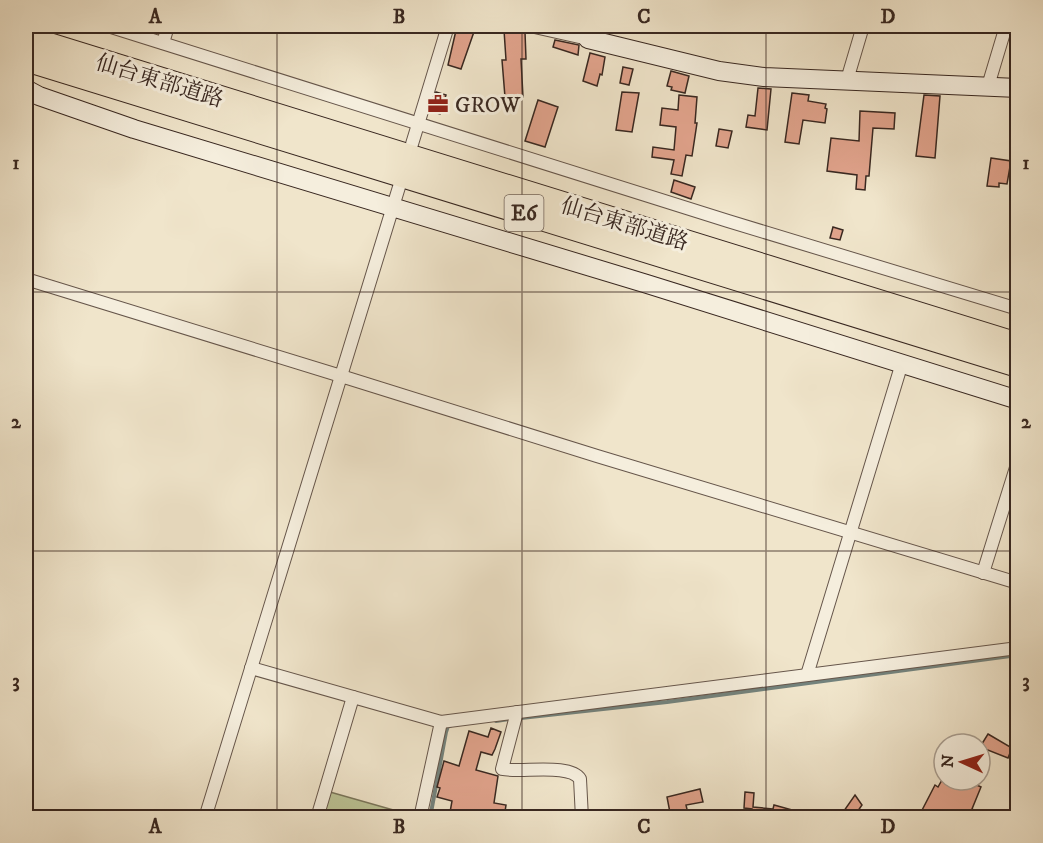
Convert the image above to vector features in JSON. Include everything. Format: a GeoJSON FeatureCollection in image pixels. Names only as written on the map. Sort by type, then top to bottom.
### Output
{"type":"FeatureCollection","features":[{"type":"Feature","properties":{"kind":"highway","name":"仙台東部道路"},"geometry":{"type":"LineString","coordinates":[[30,50],[1017,345]]}},
{"type":"Feature","properties":{"kind":"highway","name":"仙台東部道路"},"geometry":{"type":"LineString","coordinates":[[30,50],[1017,365]]}},
{"type":"Feature","properties":{"kind":"street"},"geometry":{"type":"LineString","coordinates":[[108,26],[716,218],[1017,309]]}},
{"type":"Feature","properties":{"kind":"street"},"geometry":{"type":"LineString","coordinates":[[163,43],[168,26]]}},
{"type":"Feature","properties":{"kind":"street"},"geometry":{"type":"LineString","coordinates":[[412,144],[448,26]]}},
{"type":"Feature","properties":{"kind":"street"},"geometry":{"type":"LineString","coordinates":[[530,26],[590,32],[719,71],[764,77],[1017,88]]}},
{"type":"Feature","properties":{"kind":"street"},"geometry":{"type":"LineString","coordinates":[[847,80],[863,26]]}},
{"type":"Feature","properties":{"kind":"street"},"geometry":{"type":"LineString","coordinates":[[988,86],[1006,26]]}},
{"type":"Feature","properties":{"kind":"street"},"geometry":{"type":"LineString","coordinates":[[27,93],[134,129],[1017,399]]}},
{"type":"Feature","properties":{"kind":"street"},"geometry":{"type":"LineString","coordinates":[[206,818],[399,187]]}},
{"type":"Feature","properties":{"kind":"street"},"geometry":{"type":"LineString","coordinates":[[26,279],[597,456],[1017,582]]}},
{"type":"Feature","properties":{"kind":"street"},"geometry":{"type":"LineString","coordinates":[[807,675],[902,363]]}},
{"type":"Feature","properties":{"kind":"street"},"geometry":{"type":"LineString","coordinates":[[983,573],[1017,461]]}},
{"type":"Feature","properties":{"kind":"street"},"geometry":{"type":"LineString","coordinates":[[252,668],[441,722],[1017,648]]}},
{"type":"Feature","properties":{"kind":"street"},"geometry":{"type":"LineString","coordinates":[[317,818],[353,697]]}},
{"type":"Feature","properties":{"kind":"street"},"geometry":{"type":"LineString","coordinates":[[517,712],[502,769],[566,770],[577,774],[580,779],[582,818]]}},
{"type":"Feature","properties":{"kind":"street"},"geometry":{"type":"LineString","coordinates":[[420,818],[441,722]]}},
{"type":"Feature","properties":{"kind":"green space"},"geometry":{"type":"Polygon","coordinates":[[[330,792],[411,815],[410,818],[322,818],[330,792]]]}},
{"type":"Feature","properties":{"kind":"building"},"geometry":{"type":"Polygon","coordinates":[[[457,26],[476,26],[461,69],[448,65],[457,26]]]}},
{"type":"Feature","properties":{"kind":"building"},"geometry":{"type":"Polygon","coordinates":[[[522,29],[525,32],[526,59],[521,59],[523,97],[505,97],[502,60],[506,60],[504,30],[522,29]]]}},
{"type":"Feature","properties":{"kind":"building"},"geometry":{"type":"Polygon","coordinates":[[[555,40],[579,45],[578,55],[553,47],[555,40]]]}},
{"type":"Feature","properties":{"kind":"building"},"geometry":{"type":"Polygon","coordinates":[[[590,53],[605,57],[602,75],[600,74],[597,86],[583,81],[590,53]]]}},
{"type":"Feature","properties":{"kind":"building"},"geometry":{"type":"Polygon","coordinates":[[[623,67],[633,69],[629,85],[620,83],[623,67]]]}},
{"type":"Feature","properties":{"kind":"building"},"geometry":{"type":"Polygon","coordinates":[[[671,71],[689,76],[685,93],[671,90],[672,87],[667,86],[671,71]]]}},
{"type":"Feature","properties":{"kind":"building"},"geometry":{"type":"Polygon","coordinates":[[[758,88],[771,89],[767,130],[746,127],[748,115],[755,116],[758,88]]]}},
{"type":"Feature","properties":{"kind":"building"},"geometry":{"type":"Polygon","coordinates":[[[436,92],[446,95],[440,114],[431,111],[436,92]]]}},
{"type":"Feature","properties":{"kind":"building"},"geometry":{"type":"Polygon","coordinates":[[[622,92],[639,93],[632,132],[616,130],[622,92]]]}},
{"type":"Feature","properties":{"kind":"building"},"geometry":{"type":"Polygon","coordinates":[[[792,93],[809,95],[808,101],[826,104],[827,109],[825,123],[803,120],[799,144],[785,142],[792,93]]]}},
{"type":"Feature","properties":{"kind":"building"},"geometry":{"type":"Polygon","coordinates":[[[679,95],[697,97],[695,123],[697,123],[692,156],[686,155],[682,176],[671,174],[674,160],[652,157],[653,147],[674,150],[676,127],[660,125],[662,108],[678,110],[679,95]]]}},
{"type":"Feature","properties":{"kind":"building"},"geometry":{"type":"Polygon","coordinates":[[[924,95],[940,96],[935,158],[916,156],[924,95]]]}},
{"type":"Feature","properties":{"kind":"building"},"geometry":{"type":"Polygon","coordinates":[[[538,100],[558,107],[545,147],[525,141],[538,100]]]}},
{"type":"Feature","properties":{"kind":"building"},"geometry":{"type":"Polygon","coordinates":[[[860,111],[895,113],[894,129],[873,128],[869,176],[866,176],[865,190],[856,189],[857,175],[827,171],[831,138],[859,141],[860,111]]]}},
{"type":"Feature","properties":{"kind":"building"},"geometry":{"type":"Polygon","coordinates":[[[719,129],[732,131],[728,148],[716,146],[719,129]]]}},
{"type":"Feature","properties":{"kind":"building"},"geometry":{"type":"Polygon","coordinates":[[[991,158],[1011,161],[1007,184],[999,183],[999,187],[987,186],[991,158]]]}},
{"type":"Feature","properties":{"kind":"building"},"geometry":{"type":"Polygon","coordinates":[[[674,180],[695,187],[691,199],[671,192],[674,180]]]}},
{"type":"Feature","properties":{"kind":"building"},"geometry":{"type":"Polygon","coordinates":[[[833,227],[843,230],[840,240],[830,238],[833,227]]]}},
{"type":"Feature","properties":{"kind":"building"},"geometry":{"type":"Polygon","coordinates":[[[491,728],[501,732],[495,749],[492,755],[481,752],[476,770],[498,776],[494,803],[506,805],[504,818],[449,818],[452,801],[437,797],[440,788],[437,787],[444,761],[459,766],[469,731],[488,737],[491,728]]]}},
{"type":"Feature","properties":{"kind":"building"},"geometry":{"type":"Polygon","coordinates":[[[992,736],[1012,748],[1008,758],[992,752],[992,736]]]}},
{"type":"Feature","properties":{"kind":"building"},"geometry":{"type":"Polygon","coordinates":[[[700,789],[703,802],[686,805],[689,818],[671,818],[667,797],[700,789]]]}},
{"type":"Feature","properties":{"kind":"building"},"geometry":{"type":"Polygon","coordinates":[[[932,791],[979,792],[972,809],[988,818],[918,818],[932,791]]]}},
{"type":"Feature","properties":{"kind":"building"},"geometry":{"type":"Polygon","coordinates":[[[745,792],[754,793],[753,807],[773,809],[774,805],[796,811],[796,818],[751,818],[752,809],[744,808],[745,792]]]}},
{"type":"Feature","properties":{"kind":"building"},"geometry":{"type":"Polygon","coordinates":[[[855,795],[862,805],[853,818],[839,818],[855,795]]]}},
{"type":"Feature","properties":{"kind":"waterway"},"geometry":{"type":"LineString","coordinates":[[521,718],[667,702],[1018,655]]}},
{"type":"Feature","properties":{"kind":"waterway"},"geometry":{"type":"LineString","coordinates":[[496,721],[509,719]]}},
{"type":"Feature","properties":{"kind":"waterway"},"geometry":{"type":"LineString","coordinates":[[430,818],[446,732],[450,726]]}},
{"type":"Feature","properties":{"kind":"place","name":"GROW"},"geometry":{"type":"Point","coordinates":[438,104]}}]}
